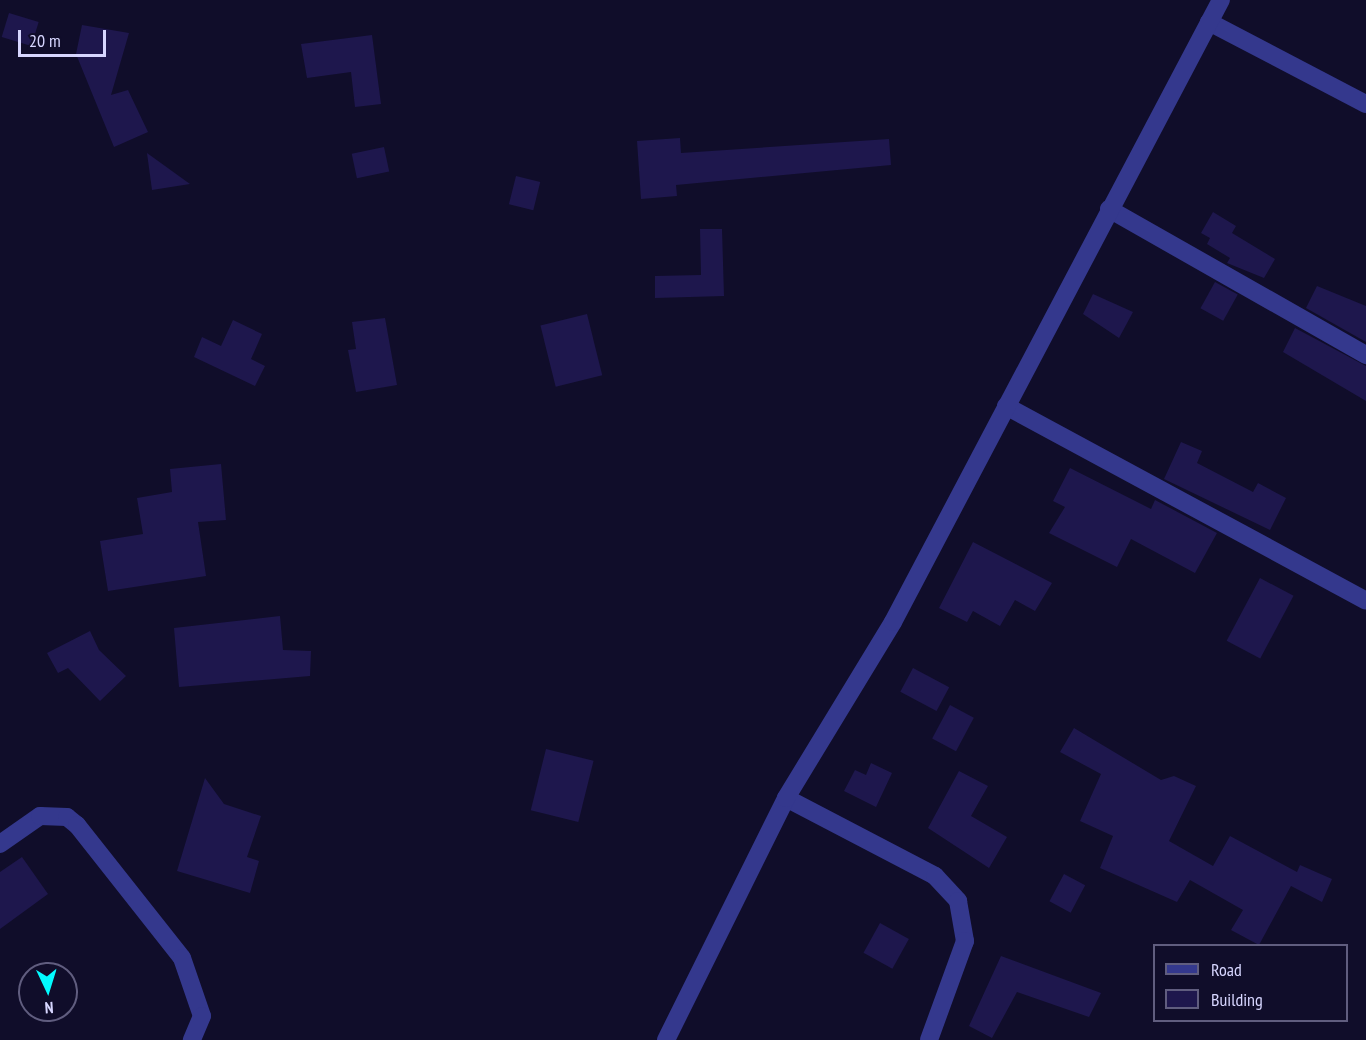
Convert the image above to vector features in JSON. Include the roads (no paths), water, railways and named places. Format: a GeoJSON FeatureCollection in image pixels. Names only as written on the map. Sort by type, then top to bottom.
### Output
{"type":"FeatureCollection","features":[{"type":"Feature","properties":{"kind":"street"},"geometry":{"type":"LineString","coordinates":[[666,1040],[786,798],[893,622],[1109,208],[1221,0]]}},
{"type":"Feature","properties":{"kind":"street"},"geometry":{"type":"LineString","coordinates":[[1209,22],[1366,104]]}},
{"type":"Feature","properties":{"kind":"street"},"geometry":{"type":"LineString","coordinates":[[1109,208],[1366,355]]}},
{"type":"Feature","properties":{"kind":"street"},"geometry":{"type":"LineString","coordinates":[[1006,406],[1366,601]]}},
{"type":"Feature","properties":{"kind":"street"},"geometry":{"type":"LineString","coordinates":[[786,798],[935,876],[958,901],[965,941],[929,1040]]}},
{"type":"Feature","properties":{"kind":"street"},"geometry":{"type":"LineString","coordinates":[[0,844],[40,816],[67,817],[77,825],[187,968],[202,1016],[192,1040]]}}]}
